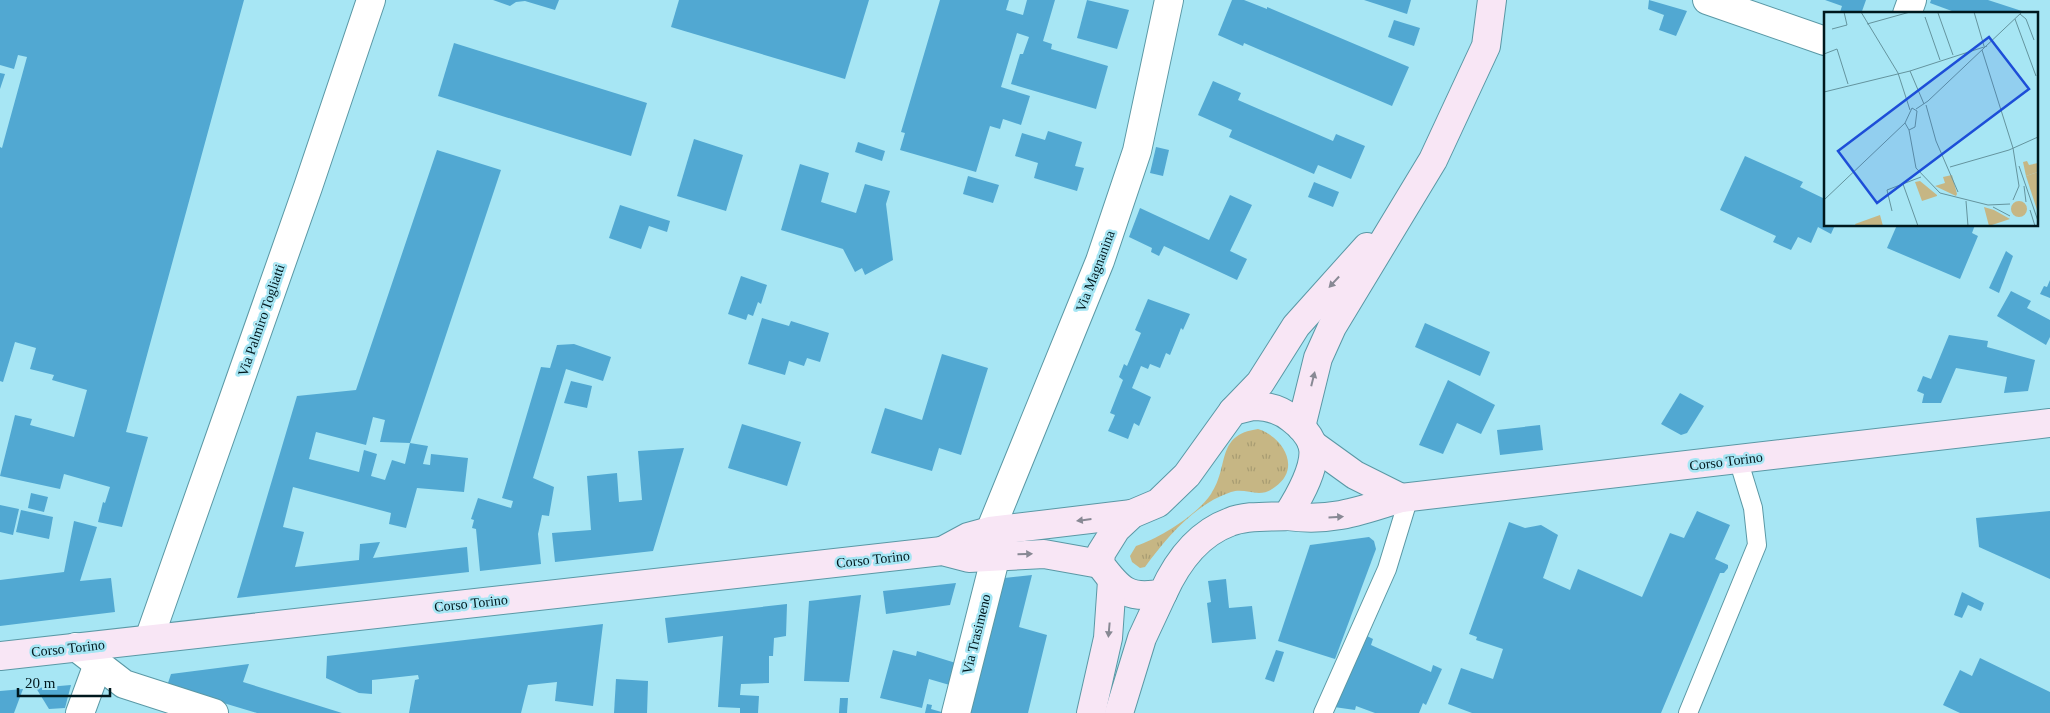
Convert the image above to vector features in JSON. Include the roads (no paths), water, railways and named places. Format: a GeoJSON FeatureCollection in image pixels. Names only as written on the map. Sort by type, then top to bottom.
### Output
{"type":"FeatureCollection","features":[{"type":"Feature","properties":{"kind":"main road"},"geometry":{"type":"LineString","coordinates":[[1287,516],[1303,491],[1310,470],[1307,436],[1318,358],[1332,327],[1433,160],[1486,46],[1492,0]]}},
{"type":"Feature","properties":{"kind":"main road"},"geometry":{"type":"LineString","coordinates":[[1091,713],[1108,638],[1106,573],[1101,553],[1108,540],[1132,514],[1158,503],[1187,475],[1234,411],[1260,382],[1302,319],[1404,208]]}},
{"type":"Feature","properties":{"kind":"main road"},"geometry":{"type":"LineString","coordinates":[[1234,411],[1253,406],[1267,406],[1284,412],[1307,436],[1355,475],[1405,497]]}},
{"type":"Feature","properties":{"kind":"main road","name":"Corso Torino"},"geometry":{"type":"LineString","coordinates":[[1119,713],[1142,638],[1181,559],[1208,533],[1231,521],[1287,516],[1308,519],[1346,516],[1405,497],[2050,424]]}},
{"type":"Feature","properties":{"kind":"main road","name":"Corso Torino"},"geometry":{"type":"LineString","coordinates":[[0,656],[942,551],[969,558],[993,543],[1132,514]]}},
{"type":"Feature","properties":{"kind":"main road","name":"Corso Torino"},"geometry":{"type":"LineString","coordinates":[[993,543],[1044,554],[1106,573]]}},
{"type":"Feature","properties":{"kind":"main road"},"geometry":{"type":"LineString","coordinates":[[1106,573],[1126,593],[1150,596],[1163,593]]}},
{"type":"Feature","properties":{"kind":"street","name":"Via Palmiro Togliatti"},"geometry":{"type":"LineString","coordinates":[[149,639],[308,187],[371,0]]}},
{"type":"Feature","properties":{"kind":"street","name":"Via Magnanina"},"geometry":{"type":"LineString","coordinates":[[993,543],[1106,243],[1137,151],[1169,0]]}},
{"type":"Feature","properties":{"kind":"street"},"geometry":{"type":"LineString","coordinates":[[1707,0],[1824,41]]}},
{"type":"Feature","properties":{"kind":"street"},"geometry":{"type":"LineString","coordinates":[[1908,12],[1912,0]]}},
{"type":"Feature","properties":{"kind":"street","name":"Via Trasimeno"},"geometry":{"type":"LineString","coordinates":[[956,713],[993,543]]}},
{"type":"Feature","properties":{"kind":"street"},"geometry":{"type":"LineString","coordinates":[[76,647],[124,684],[214,713]]}},
{"type":"Feature","properties":{"kind":"street"},"geometry":{"type":"LineString","coordinates":[[80,713],[98,664]]}},
{"type":"Feature","properties":{"kind":"lane"},"geometry":{"type":"LineString","coordinates":[[1688,713],[1757,545],[1753,508],[1738,459]]}},
{"type":"Feature","properties":{"kind":"lane"},"geometry":{"type":"LineString","coordinates":[[1324,713],[1387,569],[1405,497]]}}]}
